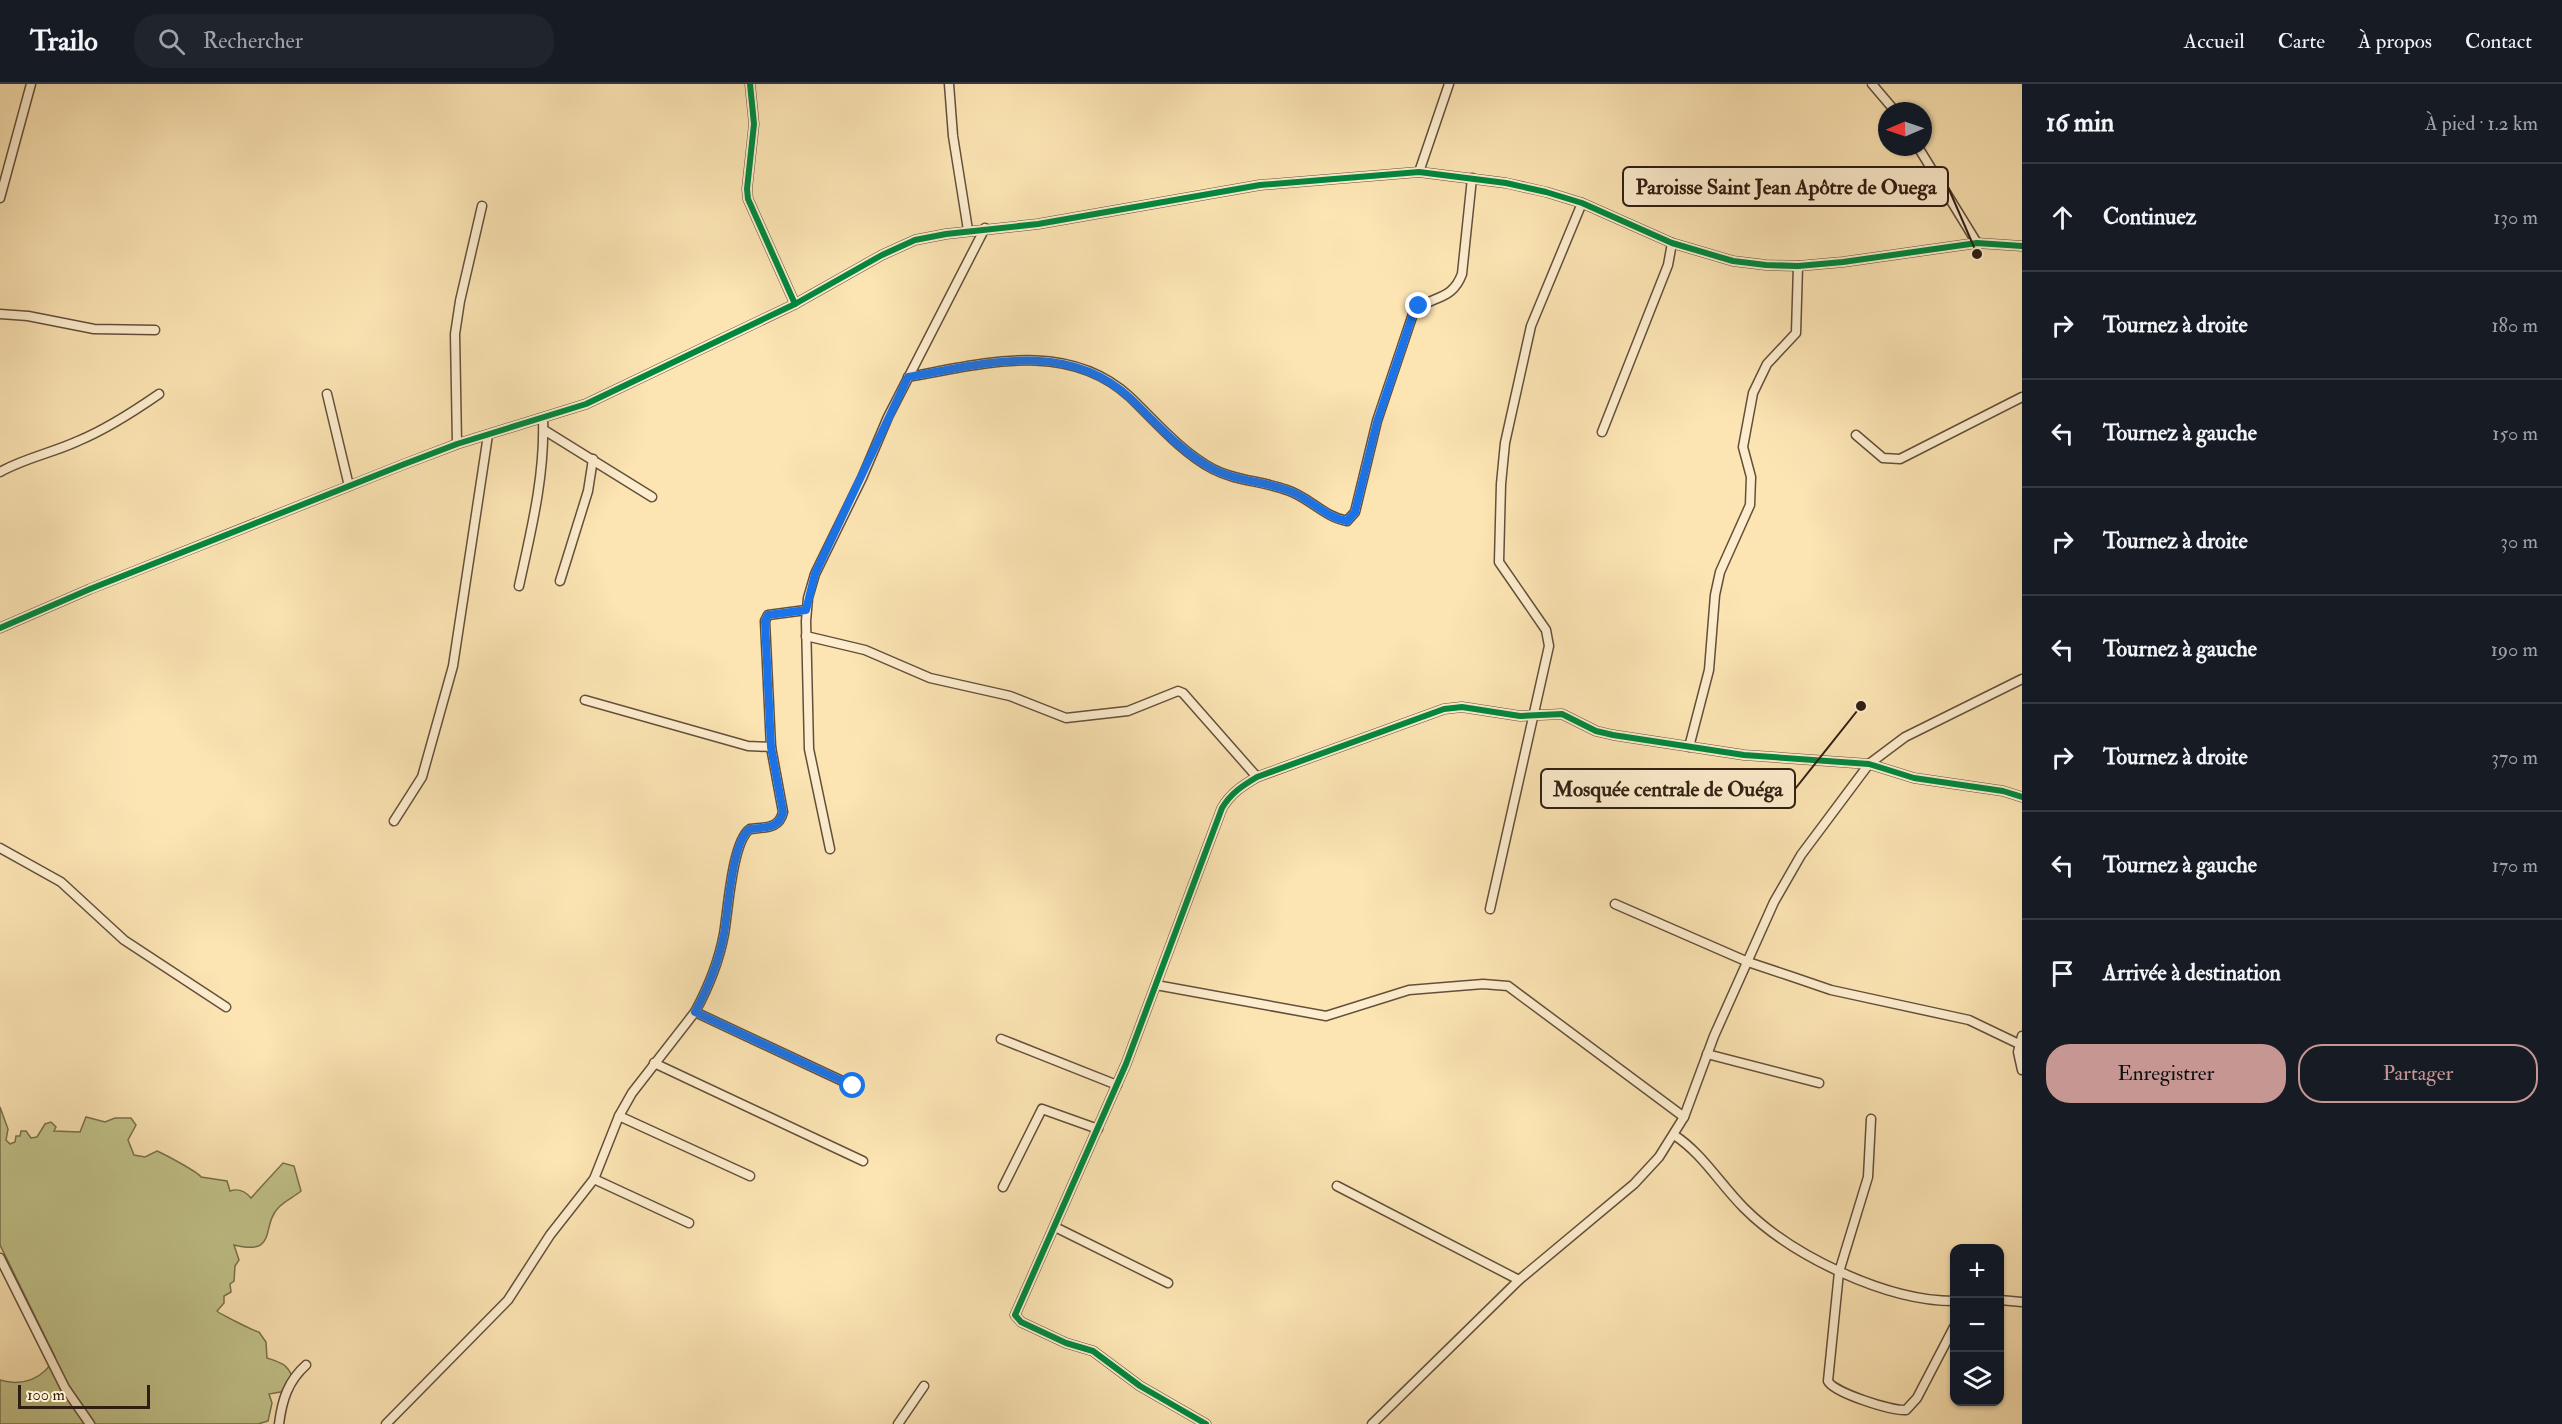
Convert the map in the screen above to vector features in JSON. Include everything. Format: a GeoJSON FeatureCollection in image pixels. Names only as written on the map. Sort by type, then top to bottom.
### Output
{"type":"FeatureCollection","features":[{"type":"Feature","properties":{"kind":"street"},"geometry":{"type":"LineString","coordinates":[[0,198],[31,84]]}},
{"type":"Feature","properties":{"kind":"street"},"geometry":{"type":"LineString","coordinates":[[750,84],[754,124],[748,199],[795,304]]}},
{"type":"Feature","properties":{"kind":"street"},"geometry":{"type":"LineString","coordinates":[[949,84],[952,127],[968,230]]}},
{"type":"Feature","properties":{"kind":"street"},"geometry":{"type":"LineString","coordinates":[[1419,172],[1449,84]]}},
{"type":"Feature","properties":{"kind":"street"},"geometry":{"type":"LineString","coordinates":[[1872,84],[1887,102]]}},
{"type":"Feature","properties":{"kind":"street"},"geometry":{"type":"LineString","coordinates":[[1924,156],[1977,243]]}},
{"type":"Feature","properties":{"kind":"street"},"geometry":{"type":"LineString","coordinates":[[0,628],[457,444],[543,419],[622,388],[795,304],[882,255],[915,240],[968,230],[1038,224],[1260,185],[1419,172],[1536,189],[1582,203],[1672,243],[1733,261],[1798,266],[1977,243],[2022,246]]}},
{"type":"Feature","properties":{"kind":"street"},"geometry":{"type":"LineString","coordinates":[[908,377],[1027,359],[1046,360],[1085,369],[1118,387],[1195,457],[1212,468],[1233,477],[1287,489],[1335,519],[1347,521],[1355,512],[1377,422],[1414,311],[1452,292],[1462,274],[1472,178]]}},
{"type":"Feature","properties":{"kind":"street"},"geometry":{"type":"LineString","coordinates":[[1490,909],[1549,646],[1546,630],[1499,562],[1501,484],[1505,443],[1532,326],[1582,203]]}},
{"type":"Feature","properties":{"kind":"street"},"geometry":{"type":"LineString","coordinates":[[457,444],[456,334],[460,301],[482,206]]}},
{"type":"Feature","properties":{"kind":"street"},"geometry":{"type":"LineString","coordinates":[[830,849],[809,749],[806,610],[815,574],[908,377],[985,228]]}},
{"type":"Feature","properties":{"kind":"street"},"geometry":{"type":"LineString","coordinates":[[1602,432],[1668,265],[1672,243]]}},
{"type":"Feature","properties":{"kind":"street"},"geometry":{"type":"LineString","coordinates":[[1689,747],[1709,670],[1715,595],[1720,572],[1750,505],[1751,477],[1743,447],[1753,393],[1758,378],[1767,364],[1796,333],[1798,266]]}},
{"type":"Feature","properties":{"kind":"street"},"geometry":{"type":"LineString","coordinates":[[0,314],[28,316],[94,329],[155,330]]}},
{"type":"Feature","properties":{"kind":"street"},"geometry":{"type":"LineString","coordinates":[[0,472],[16,463],[79,441],[123,419],[159,394]]}},
{"type":"Feature","properties":{"kind":"street"},"geometry":{"type":"LineString","coordinates":[[327,394],[349,486]]}},
{"type":"Feature","properties":{"kind":"street"},"geometry":{"type":"LineString","coordinates":[[1856,435],[1883,458],[1900,459],[2022,397]]}},
{"type":"Feature","properties":{"kind":"street"},"geometry":{"type":"LineString","coordinates":[[519,586],[541,481],[543,419]]}},
{"type":"Feature","properties":{"kind":"street"},"geometry":{"type":"LineString","coordinates":[[544,430],[652,497]]}},
{"type":"Feature","properties":{"kind":"street"},"geometry":{"type":"LineString","coordinates":[[394,821],[422,777],[453,666],[488,435]]}},
{"type":"Feature","properties":{"kind":"street"},"geometry":{"type":"LineString","coordinates":[[560,581],[588,491],[593,459]]}},
{"type":"Feature","properties":{"kind":"street"},"geometry":{"type":"LineString","coordinates":[[386,1424],[508,1300],[550,1235],[594,1179],[619,1116],[638,1083],[695,1012],[712,975],[724,935],[726,906],[742,837],[750,829],[775,826],[781,821],[783,812],[771,747],[765,621],[768,615],[774,613],[806,610]]}},
{"type":"Feature","properties":{"kind":"street"},"geometry":{"type":"LineString","coordinates":[[806,636],[865,650],[930,678],[1010,696],[1066,718],[1128,711],[1178,691],[1183,693],[1257,777]]}},
{"type":"Feature","properties":{"kind":"street"},"geometry":{"type":"LineString","coordinates":[[1373,1424],[1519,1280],[1634,1184],[1674,1135],[1684,1117],[1707,1054],[1774,902],[1800,855],[1869,764],[1905,737],[2022,679]]}},
{"type":"Feature","properties":{"kind":"street"},"geometry":{"type":"LineString","coordinates":[[585,700],[748,746],[771,747]]}},
{"type":"Feature","properties":{"kind":"street"},"geometry":{"type":"LineString","coordinates":[[1206,1424],[1140,1386],[1093,1351],[1066,1343],[1021,1322],[1015,1315],[1016,1307],[1117,1085],[1222,808],[1229,796],[1257,777],[1444,709],[1462,706],[1506,715],[1562,714],[1596,731],[1744,755],[1869,764],[1914,778],[2003,791],[2022,797]]}},
{"type":"Feature","properties":{"kind":"street"},"geometry":{"type":"LineString","coordinates":[[0,848],[61,882],[124,940],[226,1007]]}},
{"type":"Feature","properties":{"kind":"street"},"geometry":{"type":"LineString","coordinates":[[1615,904],[1748,962],[1831,990],[1969,1020],[2020,1040],[2022,1070]]}},
{"type":"Feature","properties":{"kind":"street"},"geometry":{"type":"LineString","coordinates":[[1156,985],[1326,1016],[1409,990],[1483,984],[1508,986],[1684,1117]]}},
{"type":"Feature","properties":{"kind":"street"},"geometry":{"type":"LineString","coordinates":[[695,1012],[853,1086]]}},
{"type":"Feature","properties":{"kind":"street"},"geometry":{"type":"LineString","coordinates":[[1001,1040],[1117,1085]]}},
{"type":"Feature","properties":{"kind":"street"},"geometry":{"type":"LineString","coordinates":[[1707,1054],[1819,1083]]}},
{"type":"Feature","properties":{"kind":"street"},"geometry":{"type":"LineString","coordinates":[[654,1063],[863,1161]]}},
{"type":"Feature","properties":{"kind":"street"},"geometry":{"type":"LineString","coordinates":[[1003,1187],[1042,1109],[1098,1129]]}},
{"type":"Feature","properties":{"kind":"street"},"geometry":{"type":"LineString","coordinates":[[619,1116],[750,1176]]}},
{"type":"Feature","properties":{"kind":"street"},"geometry":{"type":"LineString","coordinates":[[1871,1119],[1868,1177],[1839,1272],[1827,1372],[1828,1381],[1836,1390],[1906,1410],[1917,1398],[1950,1335]]}},
{"type":"Feature","properties":{"kind":"street"},"geometry":{"type":"LineString","coordinates":[[1674,1135],[1692,1147],[1743,1207],[1795,1249],[1839,1272],[1922,1298],[1950,1301]]}},
{"type":"Feature","properties":{"kind":"street"},"geometry":{"type":"LineString","coordinates":[[594,1179],[689,1224]]}},
{"type":"Feature","properties":{"kind":"street"},"geometry":{"type":"LineString","coordinates":[[1337,1186],[1519,1280]]}},
{"type":"Feature","properties":{"kind":"street"},"geometry":{"type":"LineString","coordinates":[[1054,1227],[1168,1283]]}},
{"type":"Feature","properties":{"kind":"street"},"geometry":{"type":"LineString","coordinates":[[0,1258],[65,1388],[90,1424]]}},
{"type":"Feature","properties":{"kind":"street"},"geometry":{"type":"LineString","coordinates":[[2004,1300],[2022,1302]]}},
{"type":"Feature","properties":{"kind":"street"},"geometry":{"type":"LineString","coordinates":[[279,1424],[286,1391],[292,1377],[306,1365]]}},
{"type":"Feature","properties":{"kind":"street"},"geometry":{"type":"LineString","coordinates":[[898,1424],[924,1386]]}},
{"type":"Feature","properties":{"kind":"green space"},"geometry":{"type":"Polygon","coordinates":[[[0,1107],[8,1129],[6,1140],[10,1144],[15,1142],[16,1136],[20,1136],[21,1131],[26,1131],[31,1138],[37,1137],[45,1124],[51,1122],[56,1127],[54,1131],[80,1132],[86,1117],[105,1122],[115,1118],[131,1118],[136,1125],[128,1140],[134,1155],[145,1157],[157,1151],[188,1167],[201,1177],[227,1181],[230,1191],[242,1191],[251,1198],[283,1163],[294,1166],[301,1191],[279,1207],[273,1215],[263,1243],[248,1247],[234,1245],[239,1260],[235,1266],[234,1281],[230,1284],[231,1292],[224,1296],[224,1303],[217,1311],[259,1332],[266,1342],[267,1358],[282,1364],[292,1377],[286,1391],[269,1394],[272,1403],[268,1421],[258,1424],[0,1424],[0,1380],[24,1382],[32,1379],[45,1371],[55,1357],[0,1245],[0,1107]]]}},
{"type":"Feature","properties":{"kind":"cycle path"},"geometry":{"type":"LineString","coordinates":[[750,84],[754,124],[748,199],[795,304]]}},
{"type":"Feature","properties":{"kind":"cycle path"},"geometry":{"type":"LineString","coordinates":[[0,628],[90,589],[402,465],[457,444],[586,404],[795,304],[882,255],[915,240],[946,234],[1038,224],[1260,185],[1419,172],[1506,183],[1546,192],[1582,203],[1672,243],[1733,261],[1798,266],[1977,243],[2022,246]]}},
{"type":"Feature","properties":{"kind":"cycle path"},"geometry":{"type":"LineString","coordinates":[[1206,1424],[1140,1386],[1093,1351],[1066,1343],[1021,1322],[1015,1315],[1126,1064],[1222,808],[1229,798],[1242,787],[1257,777],[1444,709],[1462,707],[1520,716],[1562,714],[1596,731],[1613,735],[1744,755],[1869,764],[1914,778],[2003,791],[2022,797]]}},
{"type":"Feature","properties":{"kind":"place","name":"Paroisse Saint Jean Apôtre de Ouega"},"geometry":{"type":"Point","coordinates":[1977,254]}},
{"type":"Feature","properties":{"kind":"place","name":"Mosquée centrale de Ouéga"},"geometry":{"type":"Point","coordinates":[1861,706]}},
{"type":"Feature","properties":{"kind":"route"},"geometry":{"type":"LineString","coordinates":[[853,1086],[695,1012],[712,975],[724,935],[726,906],[742,837],[750,829],[775,826],[781,821],[783,812],[771,747],[765,621],[768,615],[774,613],[806,610],[815,574],[908,377],[1007,360],[1038,359],[1085,369],[1118,387],[1195,457],[1212,468],[1233,477],[1287,489],[1302,496],[1335,519],[1347,521],[1355,512],[1377,422],[1414,311],[1419,306]]}}]}
